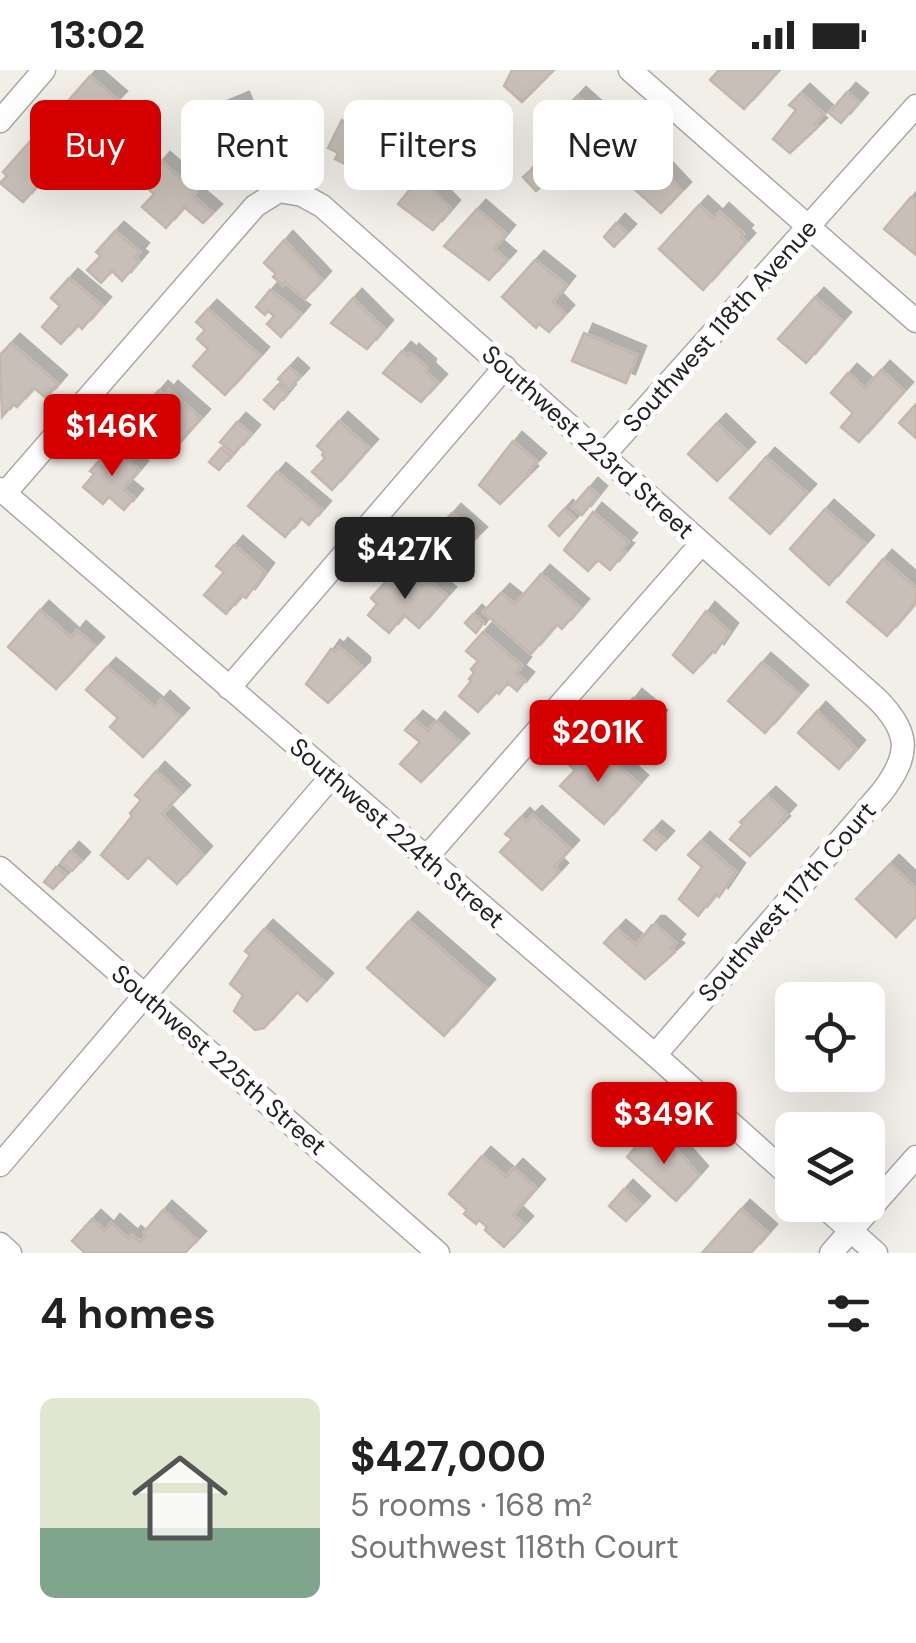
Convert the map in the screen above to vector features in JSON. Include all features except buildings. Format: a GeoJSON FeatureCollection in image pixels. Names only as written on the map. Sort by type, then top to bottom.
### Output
{"type":"FeatureCollection","features":[{"type":"Feature","properties":{"kind":"street"},"geometry":{"type":"LineString","coordinates":[[0,120],[44,70]]}},
{"type":"Feature","properties":{"kind":"street"},"geometry":{"type":"LineString","coordinates":[[630,70],[916,321]]}},
{"type":"Feature","properties":{"kind":"street","name":"Southwest 118th Avenue"},"geometry":{"type":"LineString","coordinates":[[602,456],[916,106]]}},
{"type":"Feature","properties":{"kind":"street","name":"Southwest 223rd Street"},"geometry":{"type":"LineString","coordinates":[[2,491],[248,212],[279,191],[291,192],[312,200],[877,699],[894,718],[904,743]]}},
{"type":"Feature","properties":{"kind":"street"},"geometry":{"type":"LineString","coordinates":[[229,688],[505,368]]}},
{"type":"Feature","properties":{"kind":"street","name":"Southwest 224th Street"},"geometry":{"type":"LineString","coordinates":[[2,491],[775,1163]]}},
{"type":"Feature","properties":{"kind":"street"},"geometry":{"type":"LineString","coordinates":[[426,859],[701,544]]}},
{"type":"Feature","properties":{"kind":"street","name":"Southwest 117th Court"},"geometry":{"type":"LineString","coordinates":[[655,1055],[882,792],[898,768],[904,743]]}},
{"type":"Feature","properties":{"kind":"street"},"geometry":{"type":"LineString","coordinates":[[0,1165],[331,777]]}},
{"type":"Feature","properties":{"kind":"street","name":"Southwest 225th Street"},"geometry":{"type":"LineString","coordinates":[[0,868],[438,1253]]}},
{"type":"Feature","properties":{"kind":"street"},"geometry":{"type":"LineString","coordinates":[[830,1253],[916,1157]]}},
{"type":"Feature","properties":{"kind":"street"},"geometry":{"type":"LineString","coordinates":[[841,1222],[876,1253]]}},
{"type":"Feature","properties":{"kind":"street"},"geometry":{"type":"LineString","coordinates":[[0,1244],[10,1253]]}}]}
